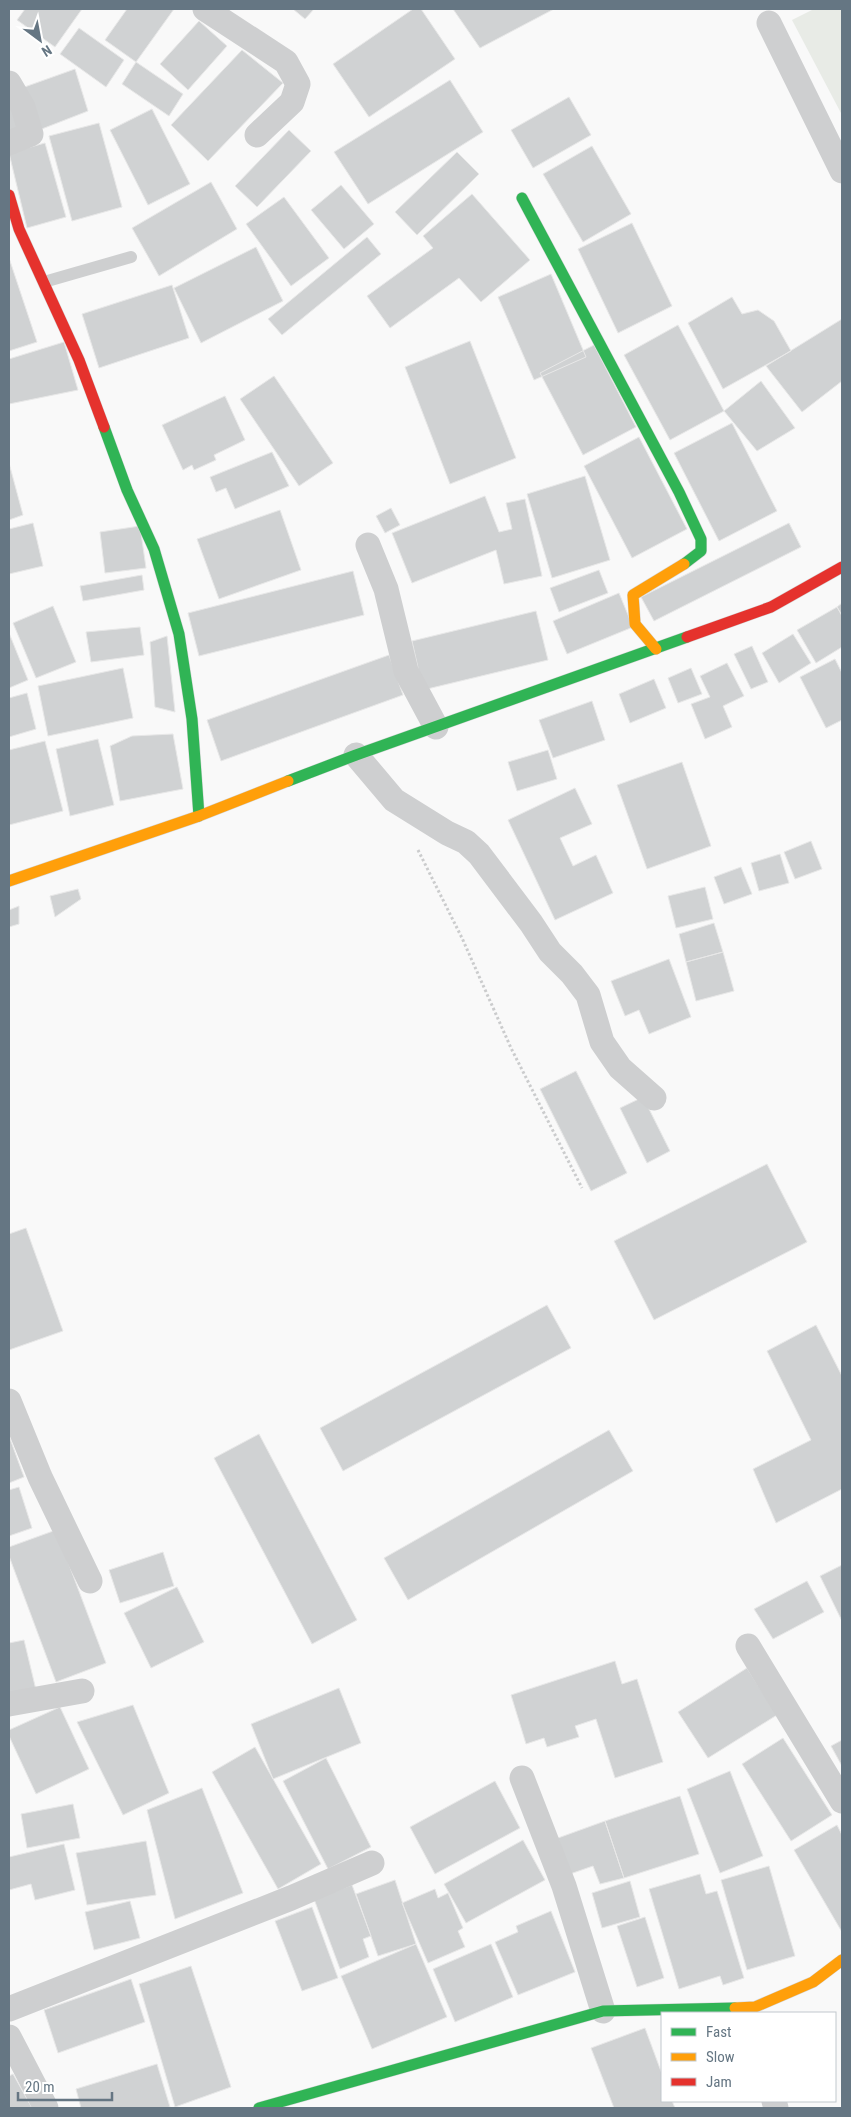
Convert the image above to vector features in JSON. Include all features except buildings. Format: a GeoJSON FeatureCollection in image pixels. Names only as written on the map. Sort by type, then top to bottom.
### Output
{"type":"FeatureCollection","features":[{"type":"Feature","properties":{"kind":"street"},"geometry":{"type":"LineString","coordinates":[[204,9],[286,62],[298,84],[292,102],[257,135]]}},
{"type":"Feature","properties":{"kind":"street"},"geometry":{"type":"LineString","coordinates":[[769,23],[842,171]]}},
{"type":"Feature","properties":{"kind":"street"},"geometry":{"type":"LineString","coordinates":[[9,83],[24,107],[31,134],[9,143]]}},
{"type":"Feature","properties":{"kind":"street"},"geometry":{"type":"LineString","coordinates":[[9,195],[19,229],[79,360],[127,490],[154,549],[179,634],[192,719],[199,816]]}},
{"type":"Feature","properties":{"kind":"street"},"geometry":{"type":"LineString","coordinates":[[522,198],[679,492],[701,539],[701,551],[686,564],[646,584],[633,595],[635,624],[656,649]]}},
{"type":"Feature","properties":{"kind":"street"},"geometry":{"type":"LineString","coordinates":[[368,545],[386,589],[406,671],[436,727]]}},
{"type":"Feature","properties":{"kind":"street"},"geometry":{"type":"LineString","coordinates":[[9,881],[199,816],[356,755],[771,607],[842,567]]}},
{"type":"Feature","properties":{"kind":"street"},"geometry":{"type":"LineString","coordinates":[[356,755],[394,800],[447,833],[466,842],[479,854],[531,923],[550,952],[572,974],[588,995],[602,1042],[620,1068],[654,1098]]}},
{"type":"Feature","properties":{"kind":"street"},"geometry":{"type":"LineString","coordinates":[[9,1402],[40,1477],[90,1581]]}},
{"type":"Feature","properties":{"kind":"street"},"geometry":{"type":"LineString","coordinates":[[748,1646],[842,1801]]}},
{"type":"Feature","properties":{"kind":"street"},"geometry":{"type":"LineString","coordinates":[[9,1704],[82,1691]]}},
{"type":"Feature","properties":{"kind":"street"},"geometry":{"type":"LineString","coordinates":[[522,1778],[564,1886],[603,2011]]}},
{"type":"Feature","properties":{"kind":"street"},"geometry":{"type":"LineString","coordinates":[[9,2009],[291,1898],[372,1863]]}},
{"type":"Feature","properties":{"kind":"street"},"geometry":{"type":"LineString","coordinates":[[259,2108],[603,2011],[755,2010],[812,1982],[842,1960]]}},
{"type":"Feature","properties":{"kind":"street"},"geometry":{"type":"LineString","coordinates":[[12,2054],[46,2108]]}},
{"type":"Feature","properties":{"kind":"lane"},"geometry":{"type":"LineString","coordinates":[[44,282],[131,257]]}},
{"type":"Feature","properties":{"kind":"path"},"geometry":{"type":"LineString","coordinates":[[415,843],[462,938],[511,1048],[582,1188]]}},
{"type":"Feature","properties":{"kind":"shaded area"},"geometry":{"type":"Polygon","coordinates":[[[814,9],[842,9],[842,115],[792,20],[814,9]]]}},
{"type":"Feature","properties":{"kind":"traffic: fast"},"geometry":{"type":"LineString","coordinates":[[522,198],[679,492],[701,539],[701,551],[684,564]]}},
{"type":"Feature","properties":{"kind":"traffic: fast"},"geometry":{"type":"LineString","coordinates":[[104,427],[127,490],[154,549],[179,634],[192,719],[199,816]]}},
{"type":"Feature","properties":{"kind":"traffic: fast"},"geometry":{"type":"LineString","coordinates":[[288,781],[687,637]]}},
{"type":"Feature","properties":{"kind":"traffic: fast"},"geometry":{"type":"LineString","coordinates":[[259,2108],[603,2011],[735,2008]]}},
{"type":"Feature","properties":{"kind":"traffic: slow"},"geometry":{"type":"LineString","coordinates":[[656,649],[635,624],[633,595],[684,564]]}},
{"type":"Feature","properties":{"kind":"traffic: slow"},"geometry":{"type":"LineString","coordinates":[[9,881],[199,816],[288,781]]}},
{"type":"Feature","properties":{"kind":"traffic: slow"},"geometry":{"type":"LineString","coordinates":[[735,2008],[755,2007],[813,1982],[842,1960]]}},
{"type":"Feature","properties":{"kind":"traffic: jam"},"geometry":{"type":"LineString","coordinates":[[9,195],[19,229],[79,360],[104,427]]}},
{"type":"Feature","properties":{"kind":"traffic: jam"},"geometry":{"type":"LineString","coordinates":[[687,637],[771,607],[842,567]]}}]}
